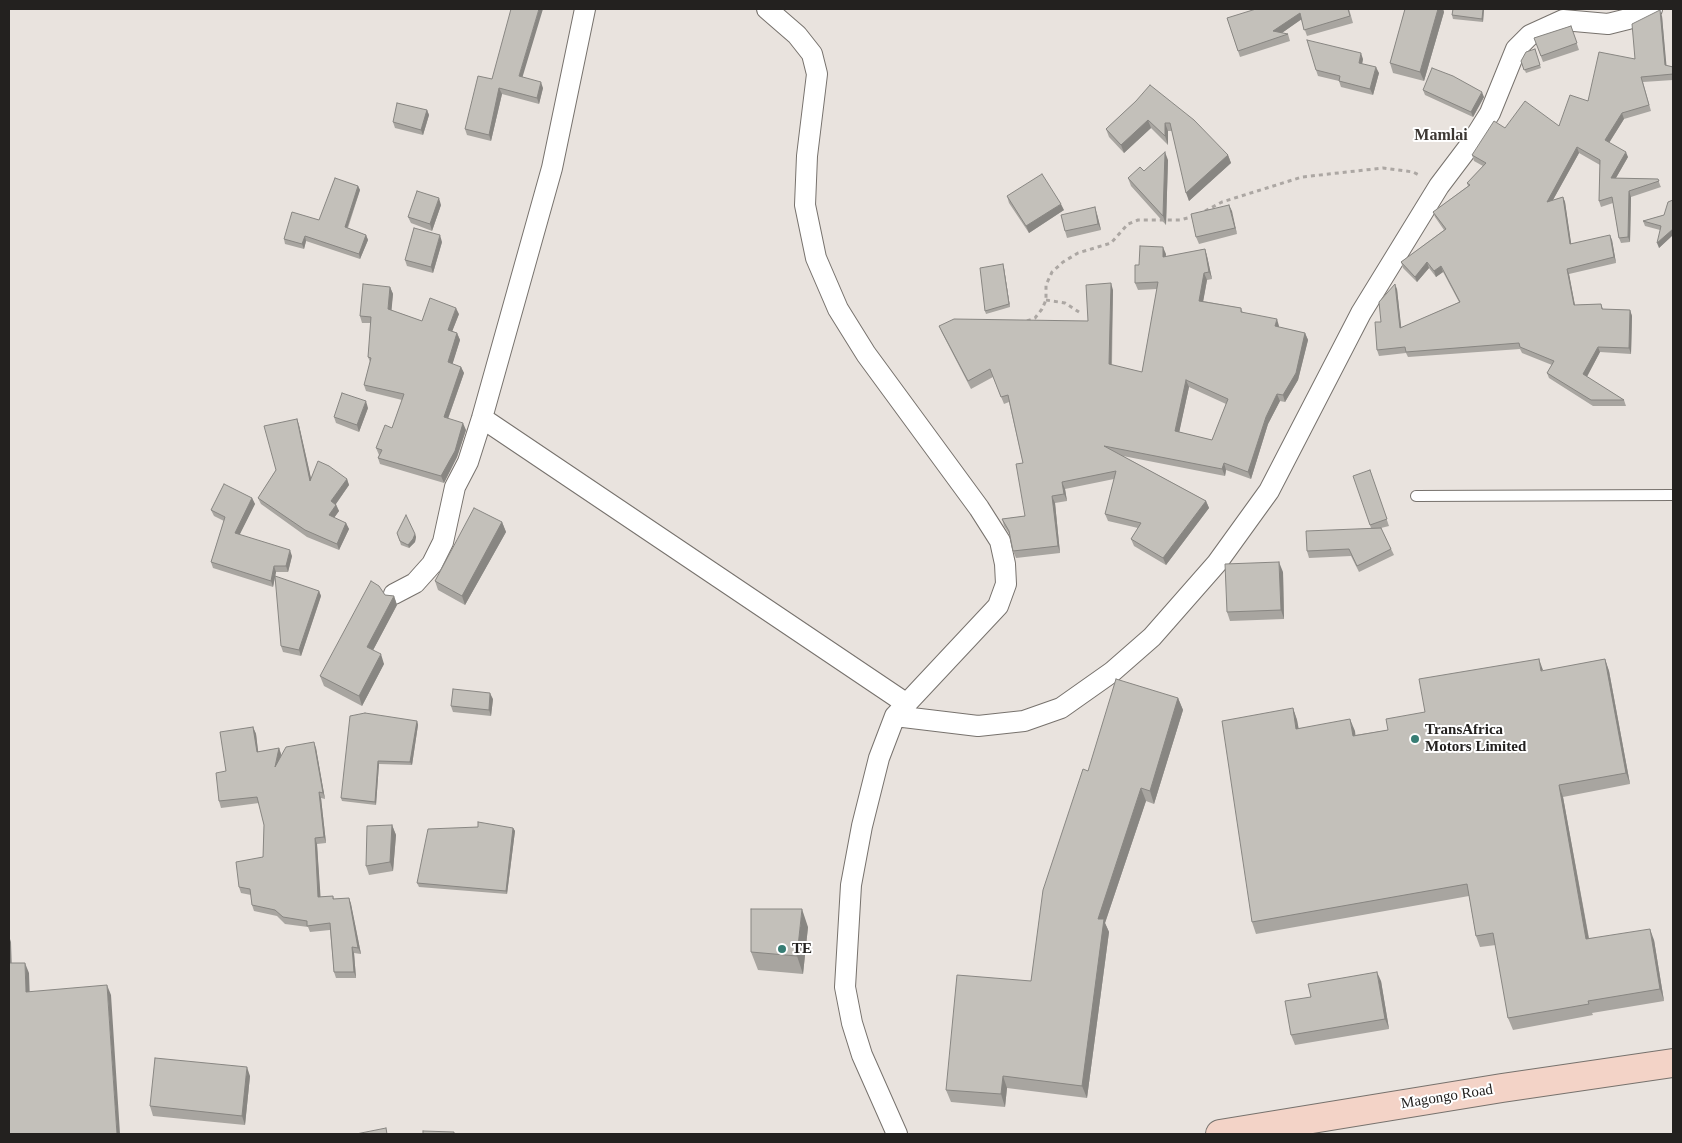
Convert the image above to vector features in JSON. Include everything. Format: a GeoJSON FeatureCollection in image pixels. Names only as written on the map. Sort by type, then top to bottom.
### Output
{"type":"FeatureCollection","features":[{"type":"Feature","properties":{"kind":"street"},"geometry":{"type":"LineString","coordinates":[[394,594],[415,583],[432,564],[443,542],[455,487],[468,462],[482,418],[552,168],[585,9]]}},
{"type":"Feature","properties":{"kind":"street"},"geometry":{"type":"LineString","coordinates":[[767,9],[797,35],[812,54],[817,74],[807,156],[806,205],[819,266],[838,309],[866,354],[979,508],[1000,541],[1005,564],[1006,584],[998,606],[901,710],[879,758],[856,856],[851,885],[845,987],[852,1023],[862,1055],[897,1134]]}},
{"type":"Feature","properties":{"kind":"street"},"geometry":{"type":"LineString","coordinates":[[482,418],[901,710],[978,726],[1024,721],[1061,708],[1112,672],[1152,637],[1217,563],[1269,491],[1361,313],[1439,186],[1470,145],[1490,113],[1516,49],[1530,35],[1563,20],[1608,24],[1628,19],[1652,9]]}},
{"type":"Feature","properties":{"kind":"street","name":"Magongo Road"},"geometry":{"type":"LineString","coordinates":[[1220,1134],[1502,1088],[1673,1063]]}},
{"type":"Feature","properties":{"kind":"lane"},"geometry":{"type":"LineString","coordinates":[[1416,496],[1673,495]]}},
{"type":"Feature","properties":{"kind":"path"},"geometry":{"type":"LineString","coordinates":[[1025,322],[1035,318],[1046,300],[1046,285],[1052,272],[1063,262],[1078,253],[1111,243],[1128,224],[1138,220],[1180,220],[1193,217],[1222,202],[1302,177],[1384,168],[1413,172],[1439,186]]}},
{"type":"Feature","properties":{"kind":"path"},"geometry":{"type":"LineString","coordinates":[[1046,300],[1065,303],[1079,312]]}},
{"type":"Feature","properties":{"kind":"building"},"geometry":{"type":"Polygon","coordinates":[[[511,9],[539,9],[519,76],[541,82],[537,98],[499,88],[489,135],[465,129],[478,76],[492,79],[511,9]]]}},
{"type":"Feature","properties":{"kind":"building"},"geometry":{"type":"Polygon","coordinates":[[[1256,9],[1348,9],[1350,16],[1304,30],[1300,13],[1273,31],[1288,34],[1238,51],[1227,18],[1256,9]]]}},
{"type":"Feature","properties":{"kind":"building"},"geometry":{"type":"Polygon","coordinates":[[[1405,9],[1438,9],[1420,72],[1390,63],[1405,9]]]}},
{"type":"Feature","properties":{"kind":"building"},"geometry":{"type":"Polygon","coordinates":[[[1453,9],[1483,9],[1482,19],[1452,15],[1453,9]]]}},
{"type":"Feature","properties":{"kind":"building"},"geometry":{"type":"Polygon","coordinates":[[[1660,10],[1665,65],[1673,67],[1673,74],[1641,77],[1649,105],[1622,113],[1605,140],[1626,152],[1611,178],[1658,179],[1659,181],[1629,191],[1628,237],[1619,238],[1612,197],[1599,201],[1600,160],[1577,147],[1547,202],[1563,197],[1570,244],[1610,235],[1614,257],[1567,269],[1574,305],[1601,304],[1602,309],[1630,310],[1629,348],[1598,347],[1583,374],[1624,400],[1591,400],[1547,373],[1554,361],[1520,347],[1519,343],[1406,352],[1405,347],[1377,350],[1375,322],[1381,322],[1379,302],[1395,284],[1400,328],[1460,302],[1441,266],[1434,271],[1427,262],[1415,277],[1401,262],[1446,229],[1433,212],[1470,185],[1467,183],[1486,163],[1472,155],[1494,121],[1505,128],[1525,101],[1559,126],[1570,95],[1588,101],[1599,52],[1635,59],[1632,24],[1660,10]]]}},
{"type":"Feature","properties":{"kind":"building"},"geometry":{"type":"Polygon","coordinates":[[[1571,26],[1577,43],[1541,56],[1534,38],[1571,26]]]}},
{"type":"Feature","properties":{"kind":"building"},"geometry":{"type":"Polygon","coordinates":[[[1307,40],[1361,53],[1359,63],[1376,67],[1370,89],[1339,81],[1340,76],[1316,70],[1307,40]]]}},
{"type":"Feature","properties":{"kind":"building"},"geometry":{"type":"Polygon","coordinates":[[[1535,49],[1540,65],[1524,70],[1521,61],[1526,52],[1535,49]]]}},
{"type":"Feature","properties":{"kind":"building"},"geometry":{"type":"Polygon","coordinates":[[[1432,68],[1453,76],[1482,92],[1471,112],[1423,90],[1432,68]]]}},
{"type":"Feature","properties":{"kind":"building"},"geometry":{"type":"Polygon","coordinates":[[[1150,85],[1194,120],[1228,155],[1186,193],[1170,123],[1165,123],[1165,136],[1148,120],[1121,145],[1106,129],[1150,85]]]}},
{"type":"Feature","properties":{"kind":"building"},"geometry":{"type":"Polygon","coordinates":[[[397,103],[427,110],[421,130],[393,122],[397,103]]]}},
{"type":"Feature","properties":{"kind":"building"},"geometry":{"type":"Polygon","coordinates":[[[1165,152],[1163,216],[1128,178],[1140,167],[1144,171],[1165,152]]]}},
{"type":"Feature","properties":{"kind":"building"},"geometry":{"type":"Polygon","coordinates":[[[1042,174],[1061,204],[1026,226],[1007,196],[1042,174]]]}},
{"type":"Feature","properties":{"kind":"building"},"geometry":{"type":"Polygon","coordinates":[[[335,178],[358,186],[345,227],[366,235],[359,254],[305,236],[302,244],[284,239],[292,212],[319,220],[335,178]]]}},
{"type":"Feature","properties":{"kind":"building"},"geometry":{"type":"Polygon","coordinates":[[[417,191],[439,198],[430,224],[408,217],[417,191]]]}},
{"type":"Feature","properties":{"kind":"building"},"geometry":{"type":"Polygon","coordinates":[[[1673,200],[1673,229],[1657,243],[1661,226],[1643,221],[1664,215],[1668,202],[1673,200]]]}},
{"type":"Feature","properties":{"kind":"building"},"geometry":{"type":"Polygon","coordinates":[[[1229,205],[1235,228],[1196,237],[1191,214],[1229,205]]]}},
{"type":"Feature","properties":{"kind":"building"},"geometry":{"type":"Polygon","coordinates":[[[1095,207],[1098,224],[1065,231],[1061,215],[1095,207]]]}},
{"type":"Feature","properties":{"kind":"building"},"geometry":{"type":"Polygon","coordinates":[[[414,228],[440,235],[431,267],[405,260],[414,228]]]}},
{"type":"Feature","properties":{"kind":"building"},"geometry":{"type":"Polygon","coordinates":[[[1140,246],[1163,247],[1163,257],[1205,249],[1209,272],[1204,273],[1199,301],[1241,308],[1241,312],[1277,319],[1275,326],[1305,333],[1296,373],[1283,395],[1277,394],[1266,417],[1248,472],[1224,463],[1222,469],[1104,446],[1206,501],[1163,558],[1131,539],[1141,523],[1105,514],[1116,471],[1062,482],[1064,494],[1052,496],[1058,546],[1013,551],[1009,531],[1002,519],[1025,516],[1016,464],[1023,463],[1008,395],[1001,397],[990,369],[968,381],[939,326],[954,319],[1088,321],[1086,285],[1111,283],[1109,364],[1142,372],[1158,282],[1135,283],[1135,265],[1139,265],[1140,246]],[[1186,380],[1175,431],[1212,440],[1228,399],[1186,380]]]}},
{"type":"Feature","properties":{"kind":"building"},"geometry":{"type":"Polygon","coordinates":[[[1003,264],[1009,304],[985,311],[980,268],[1003,264]]]}},
{"type":"Feature","properties":{"kind":"building"},"geometry":{"type":"Polygon","coordinates":[[[363,284],[390,287],[388,309],[422,321],[430,298],[456,308],[448,330],[457,333],[448,362],[461,367],[444,417],[463,423],[455,451],[441,476],[378,458],[382,450],[376,448],[385,425],[392,428],[404,394],[364,385],[371,358],[368,357],[371,317],[360,316],[363,284]]]}},
{"type":"Feature","properties":{"kind":"building"},"geometry":{"type":"Polygon","coordinates":[[[342,393],[366,401],[357,425],[334,417],[342,393]]]}},
{"type":"Feature","properties":{"kind":"building"},"geometry":{"type":"Polygon","coordinates":[[[297,419],[310,481],[318,461],[329,466],[347,479],[331,501],[336,505],[329,515],[346,523],[337,544],[305,530],[258,498],[276,470],[264,426],[297,419]]]}},
{"type":"Feature","properties":{"kind":"building"},"geometry":{"type":"Polygon","coordinates":[[[1370,470],[1387,519],[1370,525],[1353,476],[1370,470]]]}},
{"type":"Feature","properties":{"kind":"building"},"geometry":{"type":"Polygon","coordinates":[[[224,484],[252,498],[235,533],[290,550],[286,566],[274,566],[271,581],[211,562],[225,517],[211,510],[224,484]]]}},
{"type":"Feature","properties":{"kind":"building"},"geometry":{"type":"Polygon","coordinates":[[[474,508],[502,522],[462,596],[435,581],[474,508]]]}},
{"type":"Feature","properties":{"kind":"building"},"geometry":{"type":"Polygon","coordinates":[[[406,515],[415,534],[408,545],[400,541],[397,533],[406,515]]]}},
{"type":"Feature","properties":{"kind":"building"},"geometry":{"type":"Polygon","coordinates":[[[1381,528],[1391,549],[1357,566],[1349,549],[1307,551],[1306,531],[1381,528]]]}},
{"type":"Feature","properties":{"kind":"building"},"geometry":{"type":"Polygon","coordinates":[[[1279,562],[1281,610],[1227,612],[1225,564],[1279,562]]]}},
{"type":"Feature","properties":{"kind":"building"},"geometry":{"type":"Polygon","coordinates":[[[275,576],[319,591],[299,650],[281,646],[275,576]]]}},
{"type":"Feature","properties":{"kind":"building"},"geometry":{"type":"Polygon","coordinates":[[[371,581],[379,586],[385,595],[394,596],[367,647],[381,654],[359,696],[320,676],[371,581]]]}},
{"type":"Feature","properties":{"kind":"building"},"geometry":{"type":"Polygon","coordinates":[[[1539,659],[1541,671],[1605,659],[1626,773],[1559,785],[1586,939],[1650,929],[1660,989],[1588,1001],[1589,1004],[1508,1018],[1493,933],[1476,936],[1467,884],[1252,922],[1222,721],[1293,708],[1296,729],[1350,719],[1353,736],[1388,730],[1386,719],[1425,712],[1419,679],[1539,659]]]}},
{"type":"Feature","properties":{"kind":"building"},"geometry":{"type":"Polygon","coordinates":[[[1116,679],[1178,698],[1150,791],[1141,788],[1098,919],[1104,919],[1082,1086],[1003,1076],[1001,1094],[946,1090],[957,975],[1031,981],[1043,890],[1083,769],[1088,771],[1116,679]]]}},
{"type":"Feature","properties":{"kind":"building"},"geometry":{"type":"Polygon","coordinates":[[[453,689],[490,693],[489,710],[451,706],[453,689]]]}},
{"type":"Feature","properties":{"kind":"building"},"geometry":{"type":"Polygon","coordinates":[[[365,713],[417,721],[410,762],[378,761],[375,802],[341,798],[350,716],[365,713]]]}},
{"type":"Feature","properties":{"kind":"building"},"geometry":{"type":"Polygon","coordinates":[[[253,727],[257,752],[279,748],[275,767],[286,747],[314,742],[323,793],[319,792],[324,837],[315,838],[318,897],[333,896],[333,899],[349,898],[358,948],[352,947],[354,972],[334,972],[330,923],[307,926],[307,921],[283,917],[275,910],[252,905],[250,889],[239,887],[236,862],[263,857],[264,825],[257,797],[219,801],[216,773],[226,771],[220,732],[253,727]]]}},
{"type":"Feature","properties":{"kind":"building"},"geometry":{"type":"Polygon","coordinates":[[[478,822],[513,828],[506,891],[417,883],[428,829],[478,827],[478,822]]]}},
{"type":"Feature","properties":{"kind":"building"},"geometry":{"type":"Polygon","coordinates":[[[392,825],[390,862],[366,866],[367,826],[392,825]]]}},
{"type":"Feature","properties":{"kind":"building"},"geometry":{"type":"Polygon","coordinates":[[[751,909],[802,909],[797,956],[751,952],[751,909]]]}},
{"type":"Feature","properties":{"kind":"building"},"geometry":{"type":"Polygon","coordinates":[[[9,963],[25,963],[26,992],[107,985],[117,1134],[9,1134],[9,963]]]}},
{"type":"Feature","properties":{"kind":"building"},"geometry":{"type":"Polygon","coordinates":[[[1377,972],[1385,1019],[1291,1035],[1285,1001],[1311,997],[1308,984],[1377,972]]]}},
{"type":"Feature","properties":{"kind":"building"},"geometry":{"type":"Polygon","coordinates":[[[155,1058],[247,1067],[242,1116],[150,1106],[155,1058]]]}},
{"type":"Feature","properties":{"kind":"building"},"geometry":{"type":"Polygon","coordinates":[[[386,1128],[387,1134],[356,1134],[386,1128]]]}},
{"type":"Feature","properties":{"kind":"building"},"geometry":{"type":"Polygon","coordinates":[[[423,1131],[454,1132],[454,1134],[423,1134],[423,1131]]]}},
{"type":"Feature","properties":{"kind":"place","name":"TransAfrica Motors Limited"},"geometry":{"type":"Point","coordinates":[1415,739]}},
{"type":"Feature","properties":{"kind":"place","name":"TE"},"geometry":{"type":"Point","coordinates":[782,949]}},
{"type":"Feature","properties":{"kind":"district","name":"Mamlai"},"geometry":{"type":"Point","coordinates":[1441,136]}}]}
